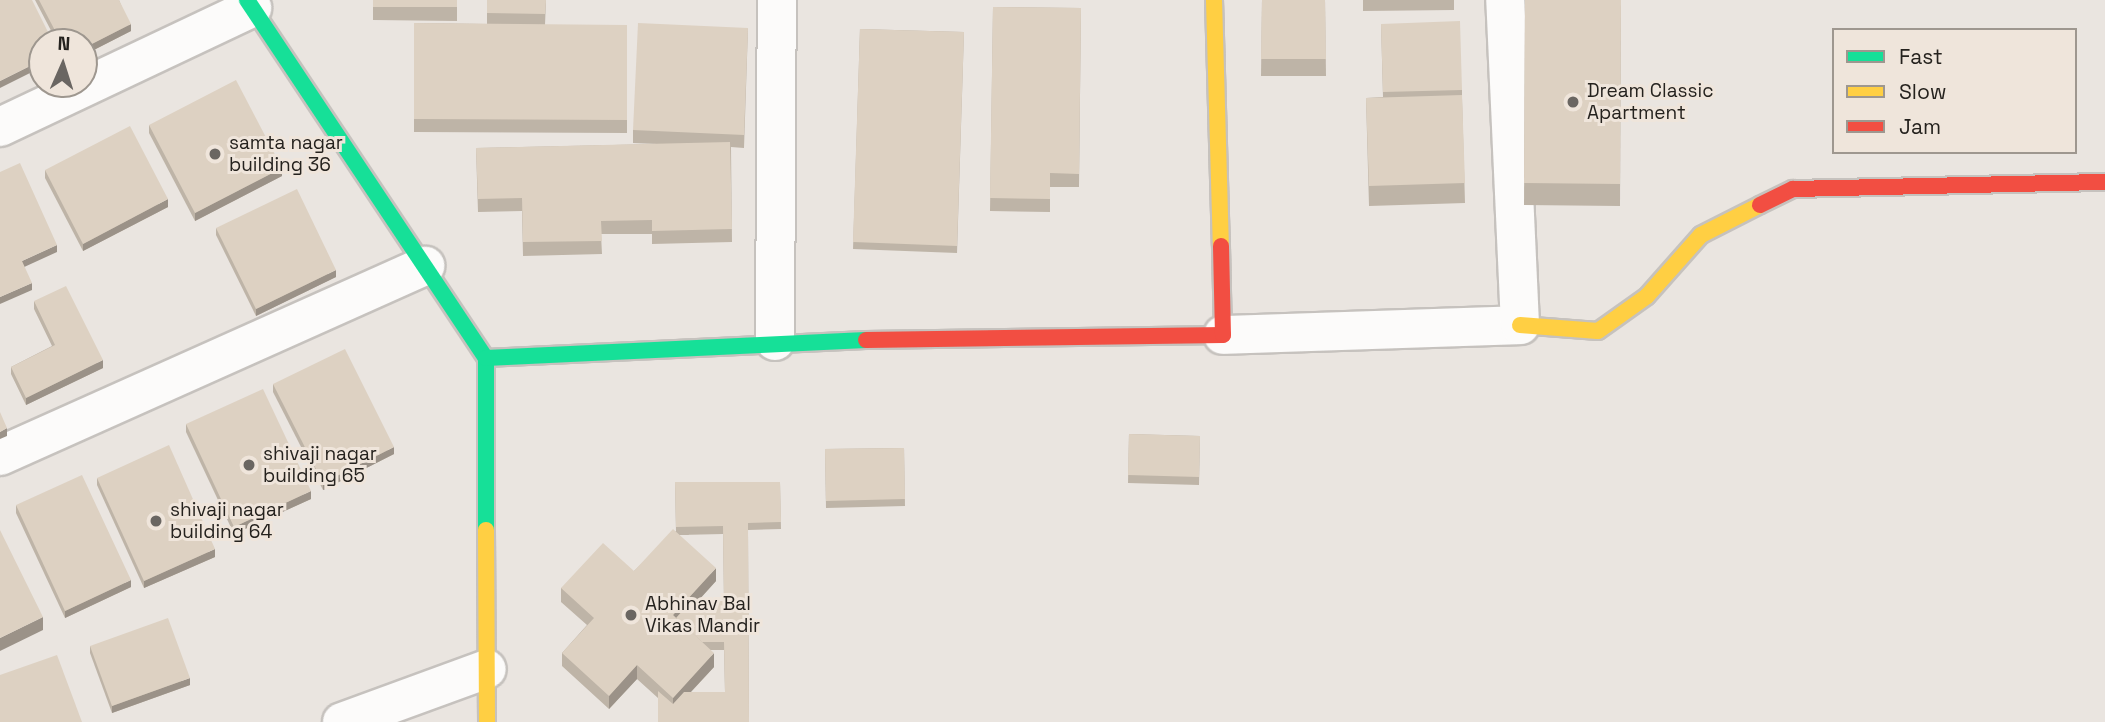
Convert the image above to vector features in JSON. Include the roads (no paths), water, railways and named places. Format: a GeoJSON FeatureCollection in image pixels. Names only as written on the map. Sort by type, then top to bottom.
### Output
{"type":"FeatureCollection","features":[{"type":"Feature","properties":{"kind":"street"},"geometry":{"type":"LineString","coordinates":[[775,341],[777,0]]}},
{"type":"Feature","properties":{"kind":"street"},"geometry":{"type":"LineString","coordinates":[[1214,0],[1223,335]]}},
{"type":"Feature","properties":{"kind":"street"},"geometry":{"type":"LineString","coordinates":[[1505,0],[1520,326]]}},
{"type":"Feature","properties":{"kind":"street"},"geometry":{"type":"LineString","coordinates":[[0,127],[249,4],[486,358],[487,722]]}},
{"type":"Feature","properties":{"kind":"street"},"geometry":{"type":"LineString","coordinates":[[486,358],[775,341],[1223,335],[1520,326],[1598,331],[1647,296],[1701,235],[1793,189],[2105,182]]}},
{"type":"Feature","properties":{"kind":"street"},"geometry":{"type":"LineString","coordinates":[[0,456],[425,266]]}},
{"type":"Feature","properties":{"kind":"street"},"geometry":{"type":"LineString","coordinates":[[342,722],[487,669]]}},
{"type":"Feature","properties":{"kind":"place","name":"Dream Classic Apartment"},"geometry":{"type":"Point","coordinates":[1573,102]}},
{"type":"Feature","properties":{"kind":"place","name":"samta nagar building 36"},"geometry":{"type":"Point","coordinates":[215,154]}},
{"type":"Feature","properties":{"kind":"place","name":"shivaji nagar building 65"},"geometry":{"type":"Point","coordinates":[249,465]}},
{"type":"Feature","properties":{"kind":"place","name":"shivaji nagar building 64"},"geometry":{"type":"Point","coordinates":[156,521]}},
{"type":"Feature","properties":{"kind":"place","name":"Abhinav Bal Vikas Mandir"},"geometry":{"type":"Point","coordinates":[631,615]}}]}
